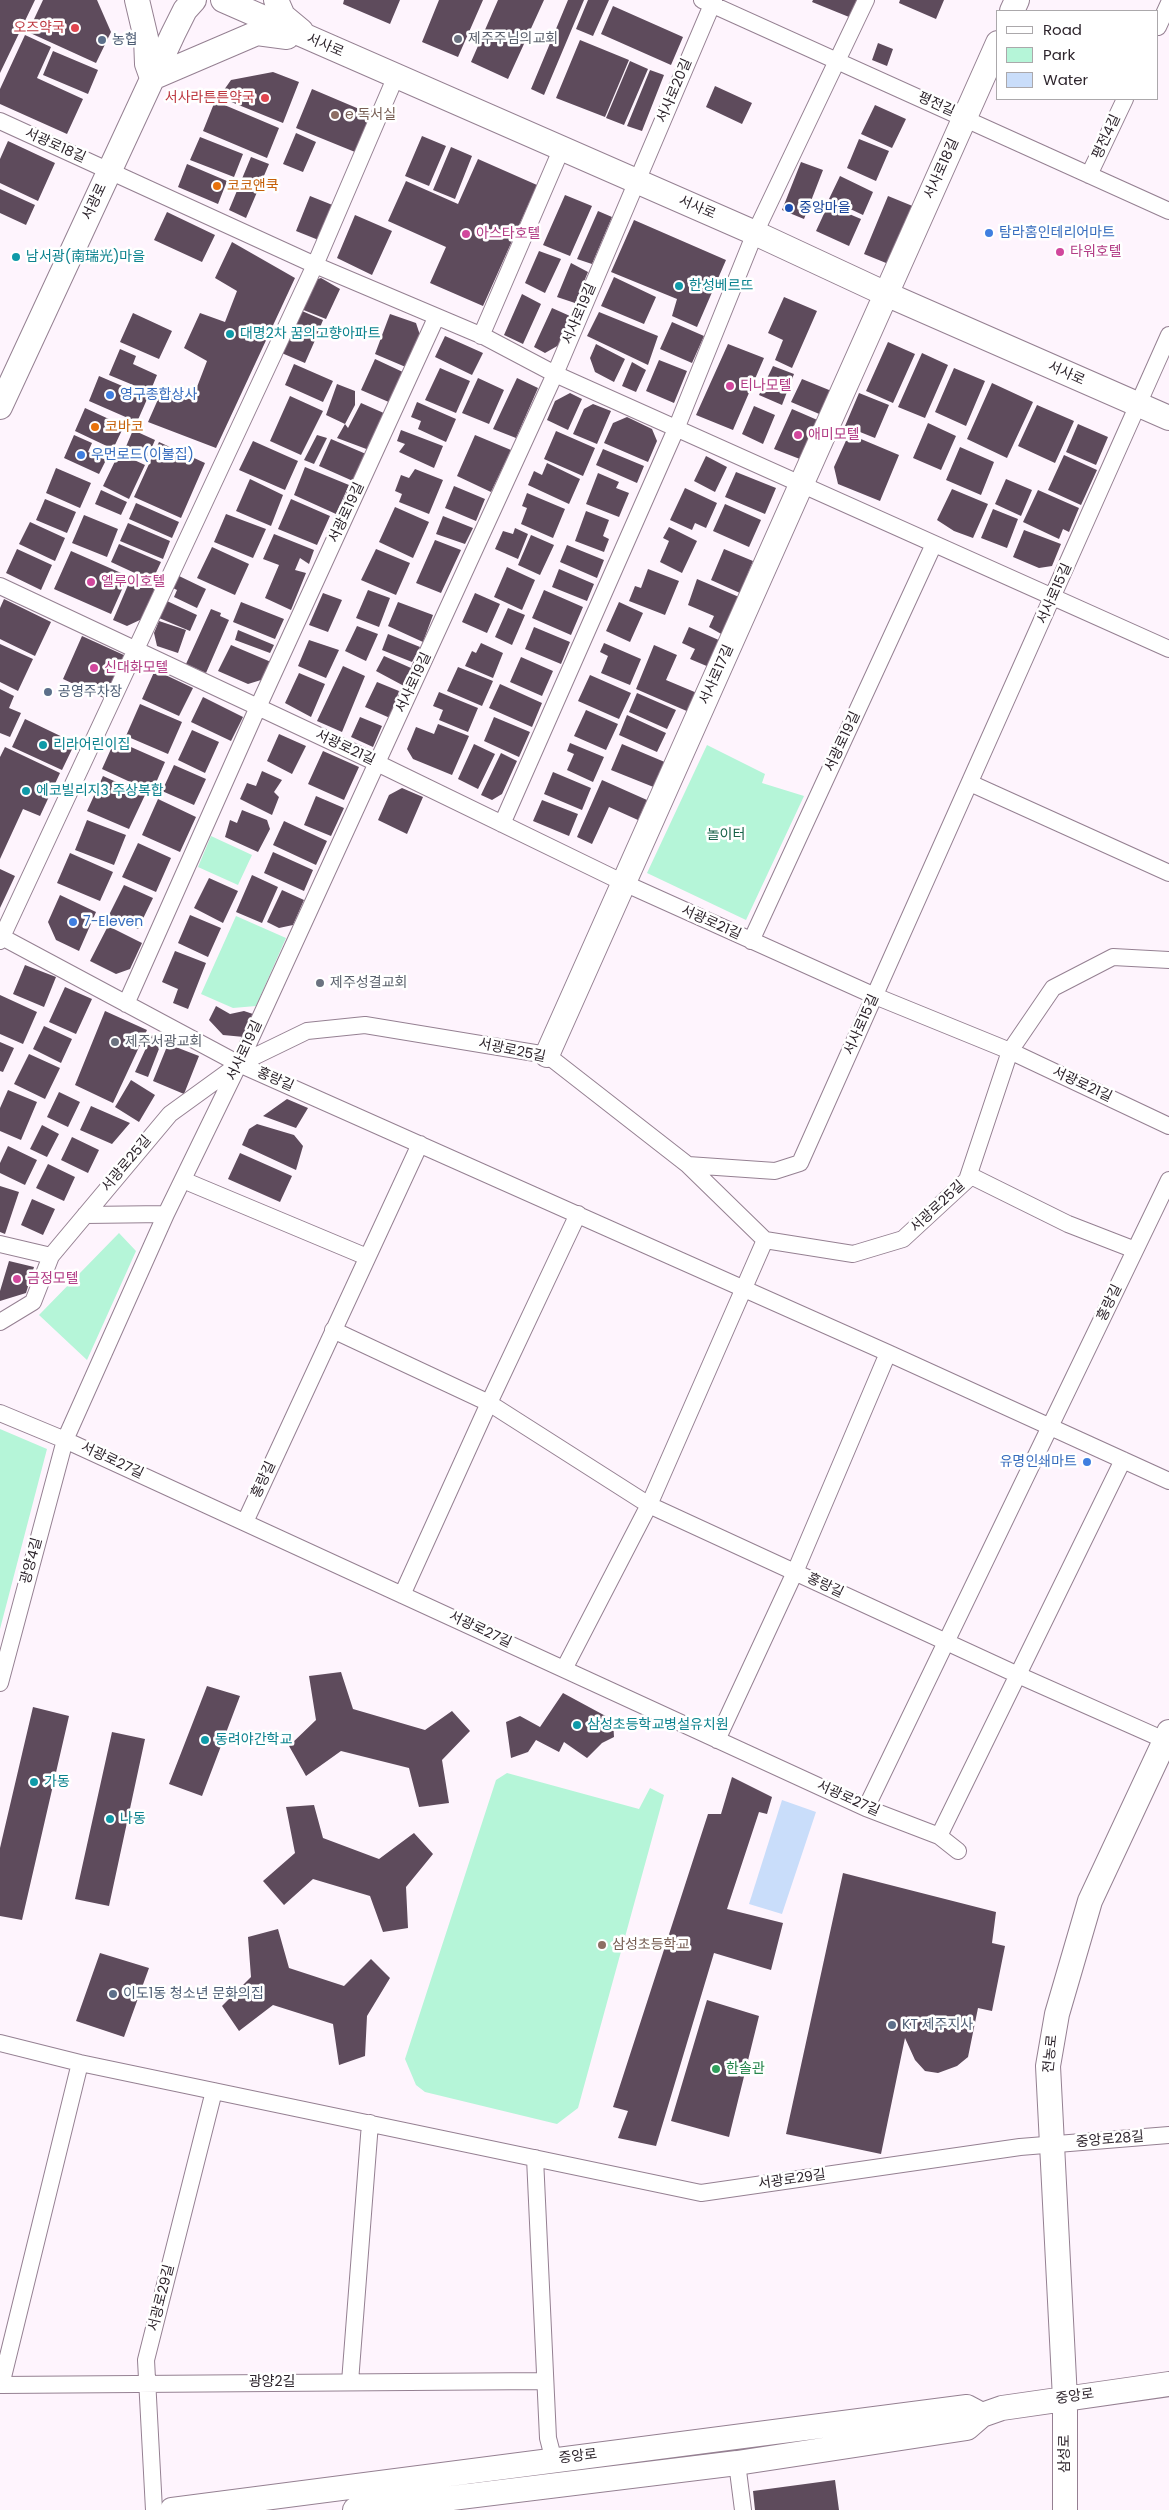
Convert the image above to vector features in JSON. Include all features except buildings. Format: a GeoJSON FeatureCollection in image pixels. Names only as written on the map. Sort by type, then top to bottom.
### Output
{"type":"FeatureCollection","features":[{"type":"Feature","properties":{"kind":"street"},"geometry":{"type":"LineString","coordinates":[[136,0],[146,38],[147,64],[152,78],[257,33],[312,40]]}},
{"type":"Feature","properties":{"kind":"street","name":"서광로"},"geometry":{"type":"LineString","coordinates":[[0,407],[152,78],[185,10],[194,0]]}},
{"type":"Feature","properties":{"kind":"street","name":"서사로"},"geometry":{"type":"LineString","coordinates":[[223,0],[561,150],[755,233],[886,294],[1169,418]]}},
{"type":"Feature","properties":{"kind":"street"},"geometry":{"type":"LineString","coordinates":[[276,0],[283,16],[312,40]]}},
{"type":"Feature","properties":{"kind":"street"},"geometry":{"type":"LineString","coordinates":[[502,824],[676,428],[755,233],[866,0]]}},
{"type":"Feature","properties":{"kind":"street","name":"평전길"},"geometry":{"type":"LineString","coordinates":[[709,2],[1169,211]]}},
{"type":"Feature","properties":{"kind":"street","name":"서사로20길"},"geometry":{"type":"LineString","coordinates":[[635,181],[709,2]]}},
{"type":"Feature","properties":{"kind":"street"},"geometry":{"type":"LineString","coordinates":[[1159,25],[1169,3]]}},
{"type":"Feature","properties":{"kind":"street","name":"서사로18길"},"geometry":{"type":"LineString","coordinates":[[886,294],[996,48]]}},
{"type":"Feature","properties":{"kind":"street"},"geometry":{"type":"LineString","coordinates":[[0,938],[315,265],[396,76]]}},
{"type":"Feature","properties":{"kind":"street","name":"평전4길"},"geometry":{"type":"LineString","coordinates":[[1089,175],[1125,100]]}},
{"type":"Feature","properties":{"kind":"street","name":"서광로18길"},"geometry":{"type":"LineString","coordinates":[[0,121],[110,170]]}},
{"type":"Feature","properties":{"kind":"street"},"geometry":{"type":"LineString","coordinates":[[481,336],[561,150]]}},
{"type":"Feature","properties":{"kind":"street"},"geometry":{"type":"LineString","coordinates":[[110,170],[315,265],[481,336],[555,374],[1169,649]]}},
{"type":"Feature","properties":{"kind":"street","name":"서사로19길"},"geometry":{"type":"LineString","coordinates":[[65,1440],[166,1214],[239,1064],[555,374],[635,181]]}},
{"type":"Feature","properties":{"kind":"street","name":"서사로17길"},"geometry":{"type":"LineString","coordinates":[[547,1055],[886,294]]}},
{"type":"Feature","properties":{"kind":"street","name":"서광로19길"},"geometry":{"type":"LineString","coordinates":[[258,707],[436,318]]}},
{"type":"Feature","properties":{"kind":"street","name":"서사로15길"},"geometry":{"type":"LineString","coordinates":[[688,1165],[775,1172],[800,1163],[1169,335]]}},
{"type":"Feature","properties":{"kind":"street","name":"서광로19길"},"geometry":{"type":"LineString","coordinates":[[751,941],[934,544]]}},
{"type":"Feature","properties":{"kind":"street","name":"서광로21길"},"geometry":{"type":"LineString","coordinates":[[0,586],[377,763],[624,883],[875,996],[1010,1051],[1169,1126]]}},
{"type":"Feature","properties":{"kind":"street"},"geometry":{"type":"LineString","coordinates":[[126,1004],[258,707]]}},
{"type":"Feature","properties":{"kind":"street"},"geometry":{"type":"LineString","coordinates":[[970,783],[1169,873]]}},
{"type":"Feature","properties":{"kind":"street","name":"홍랑길"},"geometry":{"type":"LineString","coordinates":[[0,938],[239,1064],[744,1288],[1169,1481]]}},
{"type":"Feature","properties":{"kind":"street","name":"서광로25길"},"geometry":{"type":"LineString","coordinates":[[0,1322],[33,1302],[51,1256],[170,1114],[239,1064],[307,1031],[365,1025],[547,1055],[688,1165],[765,1240],[853,1254],[903,1239],[967,1180],[1010,1051],[1053,988],[1113,957],[1169,960]]}},
{"type":"Feature","properties":{"kind":"street","name":"홍랑길"},"geometry":{"type":"LineString","coordinates":[[245,1522],[420,1144]]}},
{"type":"Feature","properties":{"kind":"street","name":"서광로25길"},"geometry":{"type":"LineString","coordinates":[[969,1175],[1068,1224],[1135,1250]]}},
{"type":"Feature","properties":{"kind":"street"},"geometry":{"type":"LineString","coordinates":[[183,1180],[367,1257]]}},
{"type":"Feature","properties":{"kind":"street","name":"홍랑길"},"geometry":{"type":"LineString","coordinates":[[1051,1426],[1169,1180]]}},
{"type":"Feature","properties":{"kind":"street"},"geometry":{"type":"LineString","coordinates":[[85,1214],[166,1214]]}},
{"type":"Feature","properties":{"kind":"street"},"geometry":{"type":"LineString","coordinates":[[402,1595],[489,1403],[578,1214]]}},
{"type":"Feature","properties":{"kind":"street"},"geometry":{"type":"LineString","coordinates":[[564,1669],[649,1505],[765,1240]]}},
{"type":"Feature","properties":{"kind":"street"},"geometry":{"type":"LineString","coordinates":[[0,1244],[51,1256]]}},
{"type":"Feature","properties":{"kind":"street","name":"홍랑길"},"geometry":{"type":"LineString","coordinates":[[333,1330],[489,1403],[649,1505],[1018,1675],[1168,1738]]}},
{"type":"Feature","properties":{"kind":"street","name":"홍랑길"},"geometry":{"type":"LineString","coordinates":[[717,1740],[795,1572],[888,1353]]}},
{"type":"Feature","properties":{"kind":"street","name":"서광로27길"},"geometry":{"type":"LineString","coordinates":[[0,1413],[65,1440],[245,1522],[866,1808],[939,1836],[958,1850]]}},
{"type":"Feature","properties":{"kind":"street"},"geometry":{"type":"LineString","coordinates":[[866,1808],[1051,1426]]}},
{"type":"Feature","properties":{"kind":"street","name":"광양4길"},"geometry":{"type":"LineString","coordinates":[[0,1683],[2,1662],[65,1440]]}},
{"type":"Feature","properties":{"kind":"street"},"geometry":{"type":"LineString","coordinates":[[939,1836],[1123,1460]]}},
{"type":"Feature","properties":{"kind":"street","name":"전농로"},"geometry":{"type":"LineString","coordinates":[[1065,2399],[1048,2066],[1057,2014],[1090,1901],[1168,1738]]}},
{"type":"Feature","properties":{"kind":"street","name":"서광로29길"},"geometry":{"type":"LineString","coordinates":[[0,2044],[80,2063],[701,2193],[1020,2147],[1052,2146]]}},
{"type":"Feature","properties":{"kind":"street"},"geometry":{"type":"LineString","coordinates":[[0,2385],[80,2063]]}},
{"type":"Feature","properties":{"kind":"street","name":"서광로29길"},"geometry":{"type":"LineString","coordinates":[[154,2510],[146,2360],[214,2091]]}},
{"type":"Feature","properties":{"kind":"street"},"geometry":{"type":"LineString","coordinates":[[350,2382],[370,2123]]}},
{"type":"Feature","properties":{"kind":"street","name":"중앙로28길"},"geometry":{"type":"LineString","coordinates":[[1052,2146],[1169,2135]]}},
{"type":"Feature","properties":{"kind":"street"},"geometry":{"type":"LineString","coordinates":[[535,2158],[548,2438],[554,2461]]}},
{"type":"Feature","properties":{"kind":"street","name":"광양2길"},"geometry":{"type":"LineString","coordinates":[[0,2385],[545,2381]]}},
{"type":"Feature","properties":{"kind":"street","name":"중앙로"},"geometry":{"type":"LineString","coordinates":[[355,2510],[737,2463],[968,2428],[982,2415],[1002,2408],[1169,2384]]}},
{"type":"Feature","properties":{"kind":"street","name":"삼성로"},"geometry":{"type":"LineString","coordinates":[[1065,2399],[1065,2510]]}},
{"type":"Feature","properties":{"kind":"street","name":"중앙로"},"geometry":{"type":"LineString","coordinates":[[172,2510],[967,2407],[982,2415]]}},
{"type":"Feature","properties":{"kind":"street"},"geometry":{"type":"LineString","coordinates":[[737,2463],[743,2510]]}},
{"type":"Feature","properties":{"kind":"green space","name":"놀이터"},"geometry":{"type":"Polygon","coordinates":[[[707,745],[765,774],[762,783],[804,796],[746,920],[647,873],[707,745]]]}},
{"type":"Feature","properties":{"kind":"green space"},"geometry":{"type":"Polygon","coordinates":[[[211,836],[252,855],[238,885],[198,867],[211,836]]]}},
{"type":"Feature","properties":{"kind":"green space"},"geometry":{"type":"Polygon","coordinates":[[[236,916],[286,938],[256,1006],[233,1008],[201,994],[236,916]]]}},
{"type":"Feature","properties":{"kind":"green space"},"geometry":{"type":"Polygon","coordinates":[[[119,1233],[136,1251],[87,1360],[39,1315],[119,1233]]]}},
{"type":"Feature","properties":{"kind":"green space"},"geometry":{"type":"Polygon","coordinates":[[[0,1429],[47,1449],[0,1629],[0,1429]]]}},
{"type":"Feature","properties":{"kind":"green space"},"geometry":{"type":"Polygon","coordinates":[[[507,1773],[639,1809],[650,1788],[664,1795],[578,2108],[557,2124],[425,2092],[416,2085],[405,2059],[496,1780],[507,1773]]]}},
{"type":"Feature","properties":{"kind":"water"},"geometry":{"type":"Polygon","coordinates":[[[782,1800],[816,1812],[782,1914],[749,1904],[782,1800]]]}},
{"type":"Feature","properties":{"kind":"place","name":"오즈약국"},"geometry":{"type":"Point","coordinates":[75,28]}},
{"type":"Feature","properties":{"kind":"place","name":"제주주님의교회"},"geometry":{"type":"Point","coordinates":[458,39]}},
{"type":"Feature","properties":{"kind":"place","name":"농협"},"geometry":{"type":"Point","coordinates":[102,40]}},
{"type":"Feature","properties":{"kind":"place","name":"서사라튼튼약국"},"geometry":{"type":"Point","coordinates":[265,98]}},
{"type":"Feature","properties":{"kind":"place","name":"e 독서실"},"geometry":{"type":"Point","coordinates":[335,115]}},
{"type":"Feature","properties":{"kind":"place","name":"코코앤쿡"},"geometry":{"type":"Point","coordinates":[217,186]}},
{"type":"Feature","properties":{"kind":"place","name":"중앙마을"},"geometry":{"type":"Point","coordinates":[789,208]}},
{"type":"Feature","properties":{"kind":"place","name":"탐라홈인테리어마트"},"geometry":{"type":"Point","coordinates":[989,233]}},
{"type":"Feature","properties":{"kind":"place","name":"아스타호텔"},"geometry":{"type":"Point","coordinates":[466,234]}},
{"type":"Feature","properties":{"kind":"place","name":"타워호텔"},"geometry":{"type":"Point","coordinates":[1060,252]}},
{"type":"Feature","properties":{"kind":"place","name":"남서광(南瑞光)마을"},"geometry":{"type":"Point","coordinates":[16,257]}},
{"type":"Feature","properties":{"kind":"place","name":"한성베르뜨"},"geometry":{"type":"Point","coordinates":[679,286]}},
{"type":"Feature","properties":{"kind":"place","name":"대명2차 꿈의고향아파트"},"geometry":{"type":"Point","coordinates":[230,334]}},
{"type":"Feature","properties":{"kind":"place","name":"티나모텔"},"geometry":{"type":"Point","coordinates":[730,386]}},
{"type":"Feature","properties":{"kind":"place","name":"영구종합상사"},"geometry":{"type":"Point","coordinates":[110,395]}},
{"type":"Feature","properties":{"kind":"place","name":"코바코"},"geometry":{"type":"Point","coordinates":[95,427]}},
{"type":"Feature","properties":{"kind":"place","name":"애미모텔"},"geometry":{"type":"Point","coordinates":[798,435]}},
{"type":"Feature","properties":{"kind":"place","name":"우먼로드(이불집)"},"geometry":{"type":"Point","coordinates":[81,455]}},
{"type":"Feature","properties":{"kind":"place","name":"엘루이호텔"},"geometry":{"type":"Point","coordinates":[91,582]}},
{"type":"Feature","properties":{"kind":"place","name":"신대화모텔"},"geometry":{"type":"Point","coordinates":[94,668]}},
{"type":"Feature","properties":{"kind":"place","name":"공영주차장"},"geometry":{"type":"Point","coordinates":[48,692]}},
{"type":"Feature","properties":{"kind":"place","name":"리라어린이집"},"geometry":{"type":"Point","coordinates":[43,745]}},
{"type":"Feature","properties":{"kind":"place","name":"에코빌리지3 주상복합"},"geometry":{"type":"Point","coordinates":[26,791]}},
{"type":"Feature","properties":{"kind":"place","name":"7-Eleven"},"geometry":{"type":"Point","coordinates":[73,922]}},
{"type":"Feature","properties":{"kind":"place","name":"제주성결교회"},"geometry":{"type":"Point","coordinates":[320,983]}},
{"type":"Feature","properties":{"kind":"place","name":"제주서광교회"},"geometry":{"type":"Point","coordinates":[115,1042]}},
{"type":"Feature","properties":{"kind":"place","name":"금정모텔"},"geometry":{"type":"Point","coordinates":[17,1279]}},
{"type":"Feature","properties":{"kind":"place","name":"유명인쇄마트"},"geometry":{"type":"Point","coordinates":[1087,1462]}},
{"type":"Feature","properties":{"kind":"place","name":"삼성초등학교병설유치원"},"geometry":{"type":"Point","coordinates":[577,1725]}},
{"type":"Feature","properties":{"kind":"place","name":"동려야간학교"},"geometry":{"type":"Point","coordinates":[205,1740]}},
{"type":"Feature","properties":{"kind":"place","name":"가동"},"geometry":{"type":"Point","coordinates":[34,1782]}},
{"type":"Feature","properties":{"kind":"place","name":"나동"},"geometry":{"type":"Point","coordinates":[110,1819]}},
{"type":"Feature","properties":{"kind":"place","name":"삼성초등학교"},"geometry":{"type":"Point","coordinates":[602,1945]}},
{"type":"Feature","properties":{"kind":"place","name":"이도1동 청소년 문화의집"},"geometry":{"type":"Point","coordinates":[113,1994]}},
{"type":"Feature","properties":{"kind":"place","name":"KT 제주지사"},"geometry":{"type":"Point","coordinates":[892,2025]}},
{"type":"Feature","properties":{"kind":"place","name":"한솔관"},"geometry":{"type":"Point","coordinates":[716,2069]}}]}
